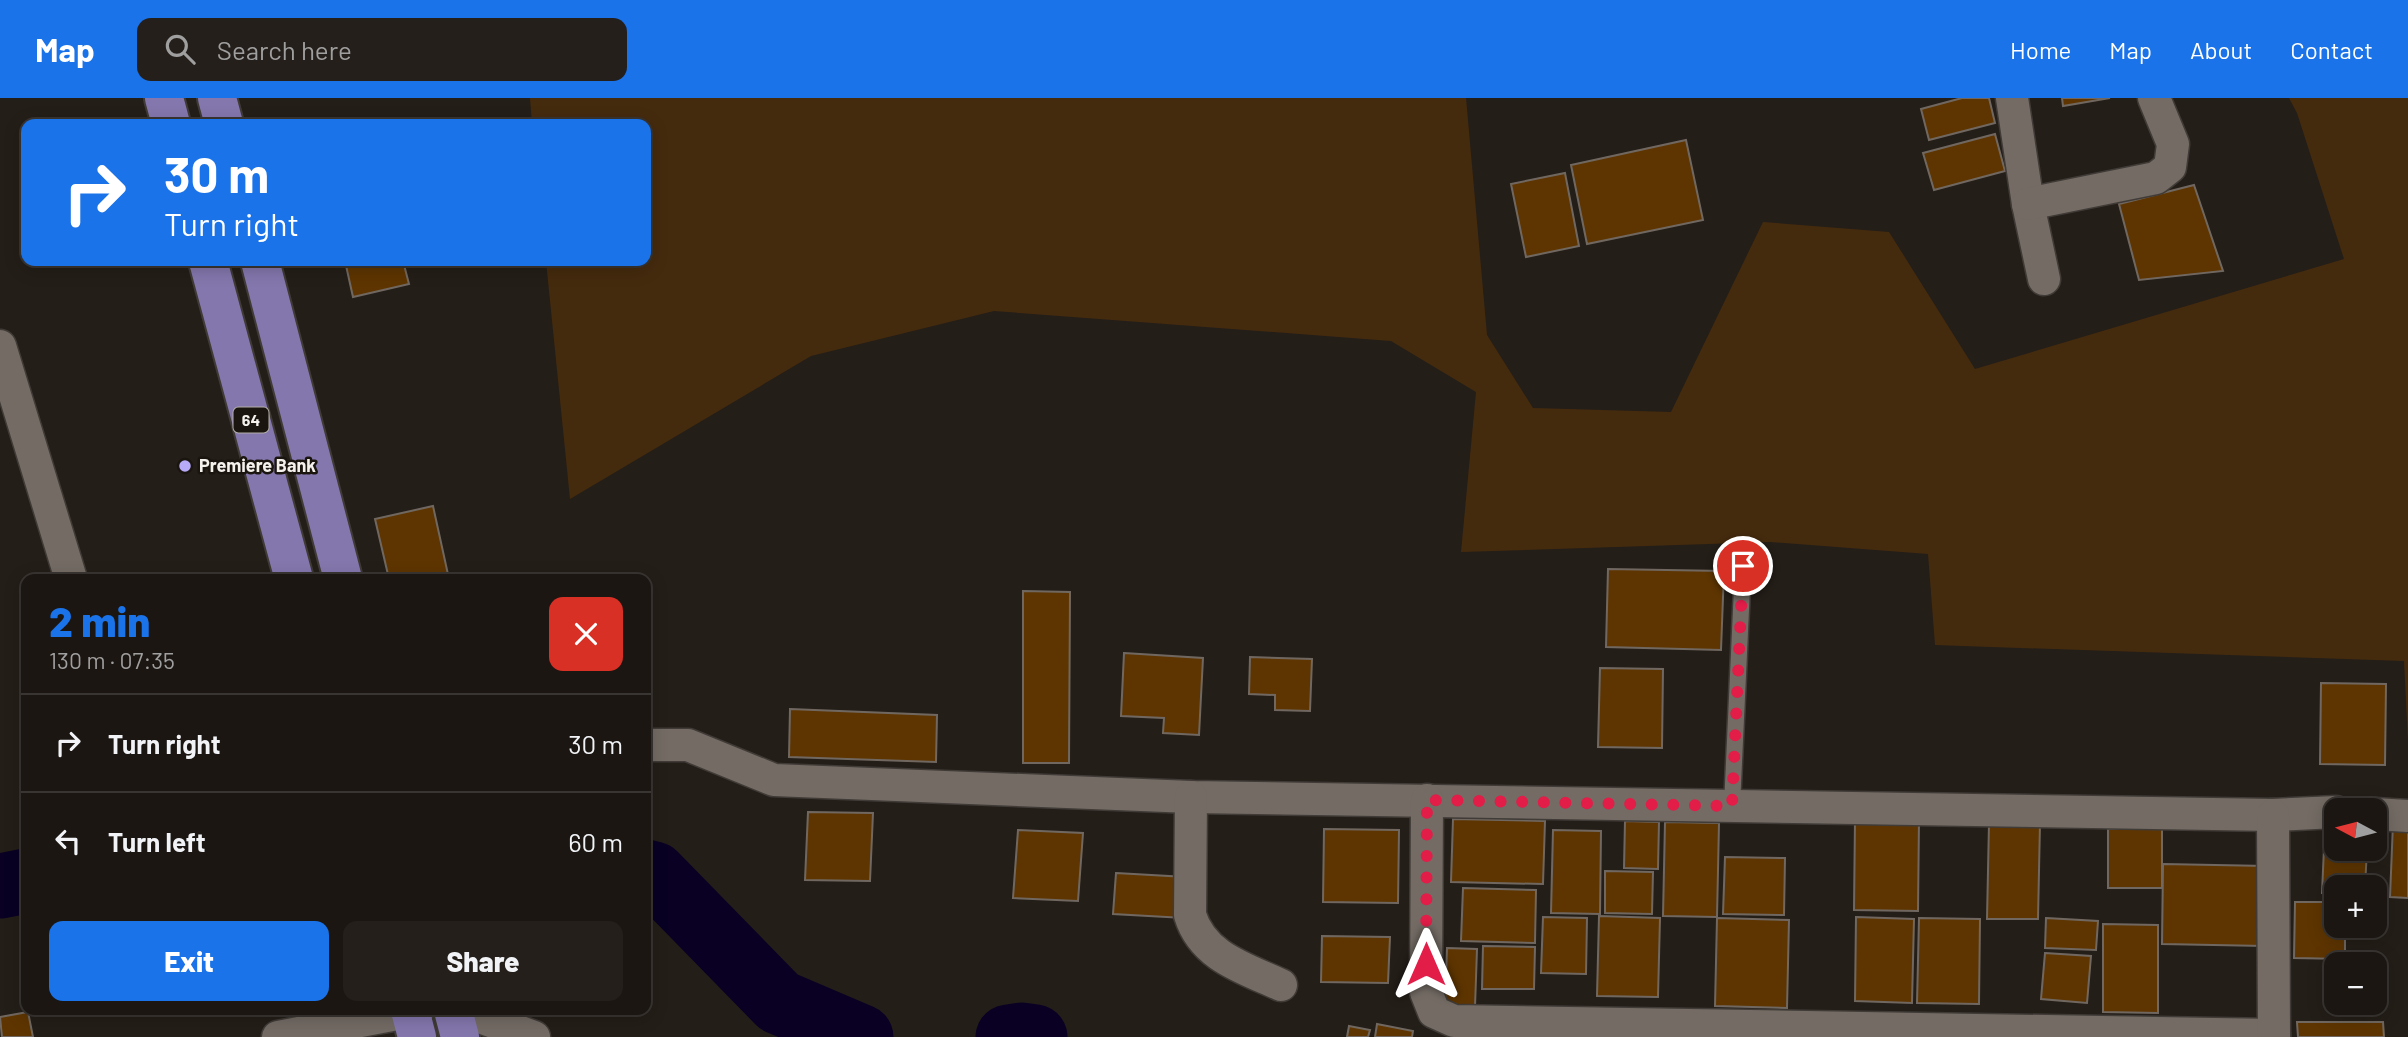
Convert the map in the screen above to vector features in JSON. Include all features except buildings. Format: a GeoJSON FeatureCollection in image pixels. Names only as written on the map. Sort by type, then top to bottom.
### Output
{"type":"FeatureCollection","features":[{"type":"Feature","properties":{"kind":"main road"},"geometry":{"type":"LineString","coordinates":[[164,98],[170,119]]}},
{"type":"Feature","properties":{"kind":"main road"},"geometry":{"type":"LineString","coordinates":[[217,98],[223,119]]}},
{"type":"Feature","properties":{"kind":"main road","name":"64"},"geometry":{"type":"LineString","coordinates":[[209,266],[293,574]]}},
{"type":"Feature","properties":{"kind":"main road"},"geometry":{"type":"LineString","coordinates":[[261,266],[342,574]]}},
{"type":"Feature","properties":{"kind":"main road"},"geometry":{"type":"LineString","coordinates":[[411,1015],[417,1037]]}},
{"type":"Feature","properties":{"kind":"main road"},"geometry":{"type":"LineString","coordinates":[[454,1015],[460,1037]]}},
{"type":"Feature","properties":{"kind":"street"},"geometry":{"type":"LineString","coordinates":[[2012,98],[2028,204],[2044,279]]}},
{"type":"Feature","properties":{"kind":"street"},"geometry":{"type":"LineString","coordinates":[[2028,204],[2156,178],[2170,167],[2173,144],[2154,98]]}},
{"type":"Feature","properties":{"kind":"street"},"geometry":{"type":"LineString","coordinates":[[0,346],[69,574]]}},
{"type":"Feature","properties":{"kind":"street"},"geometry":{"type":"LineString","coordinates":[[651,745],[688,745],[774,780],[1191,797],[2273,815],[2324,813]]}},
{"type":"Feature","properties":{"kind":"street"},"geometry":{"type":"LineString","coordinates":[[1191,797],[1190,915],[1195,930],[1208,948],[1231,963],[1281,985]]}},
{"type":"Feature","properties":{"kind":"street"},"geometry":{"type":"LineString","coordinates":[[1427,800],[1426,992],[1434,1012],[1454,1021],[1547,1029],[2274,1036],[2273,815]]}},
{"type":"Feature","properties":{"kind":"street"},"geometry":{"type":"LineString","coordinates":[[2387,815],[2408,816]]}},
{"type":"Feature","properties":{"kind":"street"},"geometry":{"type":"LineString","coordinates":[[278,1037],[386,1015]]}},
{"type":"Feature","properties":{"kind":"street"},"geometry":{"type":"LineString","coordinates":[[475,1015],[534,1037]]}},
{"type":"Feature","properties":{"kind":"lane"},"geometry":{"type":"LineString","coordinates":[[1732,806],[1743,566]]}},
{"type":"Feature","properties":{"kind":"shaded area"},"geometry":{"type":"Polygon","coordinates":[[[530,98],[1466,98],[1487,335],[1533,408],[1671,412],[1763,222],[1889,232],[1975,369],[2344,259],[2297,113],[2289,98],[2408,98],[2408,741],[2404,661],[1935,645],[1928,554],[1770,542],[1461,552],[1476,392],[1391,341],[994,311],[811,356],[570,499],[547,266],[651,266],[651,119],[532,119],[530,98]]]}},
{"type":"Feature","properties":{"kind":"waterway"},"geometry":{"type":"LineString","coordinates":[[651,873],[779,1002],[861,1037]]}},
{"type":"Feature","properties":{"kind":"waterway"},"geometry":{"type":"LineString","coordinates":[[0,886],[21,882]]}},
{"type":"Feature","properties":{"kind":"waterway"},"geometry":{"type":"LineString","coordinates":[[1008,1037],[1035,1037]]}},
{"type":"Feature","properties":{"kind":"place","name":"Premiere Bank"},"geometry":{"type":"Point","coordinates":[185,466]}},
{"type":"Feature","properties":{"kind":"route"},"geometry":{"type":"LineString","coordinates":[[1426,964],[1427,800],[1732,806],[1743,566]]}}]}
